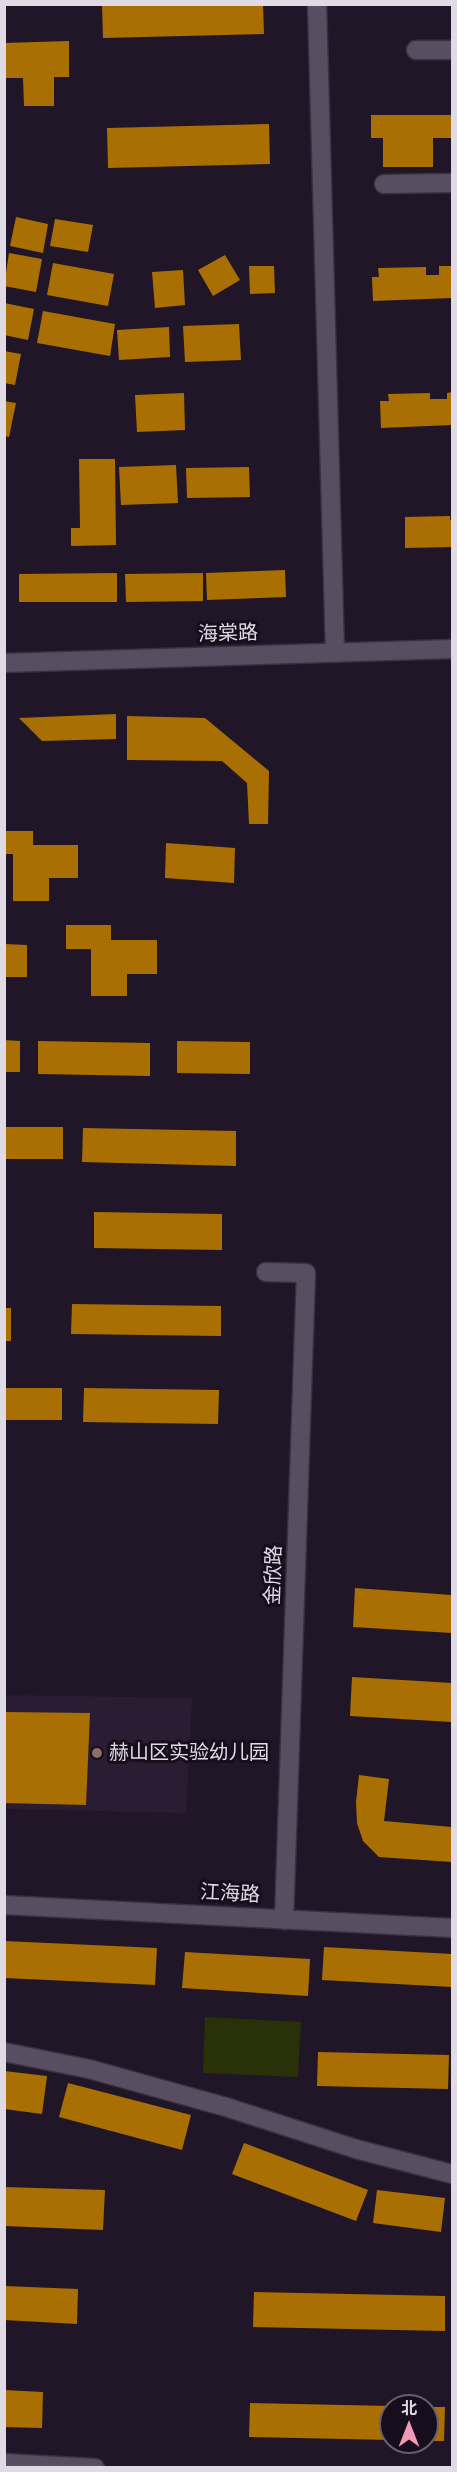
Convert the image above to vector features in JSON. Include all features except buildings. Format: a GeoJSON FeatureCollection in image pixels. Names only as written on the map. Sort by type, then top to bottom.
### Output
{"type":"FeatureCollection","features":[{"type":"Feature","properties":{"kind":"street"},"geometry":{"type":"LineString","coordinates":[[317,4],[335,653]]}},
{"type":"Feature","properties":{"kind":"street"},"geometry":{"type":"LineString","coordinates":[[416,50],[453,50]]}},
{"type":"Feature","properties":{"kind":"street"},"geometry":{"type":"LineString","coordinates":[[384,184],[453,183]]}},
{"type":"Feature","properties":{"kind":"street","name":"海棠路"},"geometry":{"type":"LineString","coordinates":[[4,663],[453,649]]}},
{"type":"Feature","properties":{"kind":"street","name":"金欣路"},"geometry":{"type":"LineString","coordinates":[[266,1272],[306,1273],[284,1920]]}},
{"type":"Feature","properties":{"kind":"street","name":"江海路"},"geometry":{"type":"LineString","coordinates":[[4,1905],[453,1928]]}},
{"type":"Feature","properties":{"kind":"street"},"geometry":{"type":"LineString","coordinates":[[4,2052],[89,2069],[226,2107],[356,2149],[453,2174]]}},
{"type":"Feature","properties":{"kind":"street"},"geometry":{"type":"LineString","coordinates":[[4,2463],[95,2468]]}},
{"type":"Feature","properties":{"kind":"shaded area","name":"赫山区实验幼儿园"},"geometry":{"type":"Polygon","coordinates":[[[5,1695],[192,1698],[186,1813],[5,1809],[5,1695]]]}},
{"type":"Feature","properties":{"kind":"green space"},"geometry":{"type":"Polygon","coordinates":[[[205,2017],[301,2022],[298,2077],[203,2073],[205,2017]]]}},
{"type":"Feature","properties":{"kind":"place","name":"赫山区实验幼儿园"},"geometry":{"type":"Point","coordinates":[97,1753]}}]}
